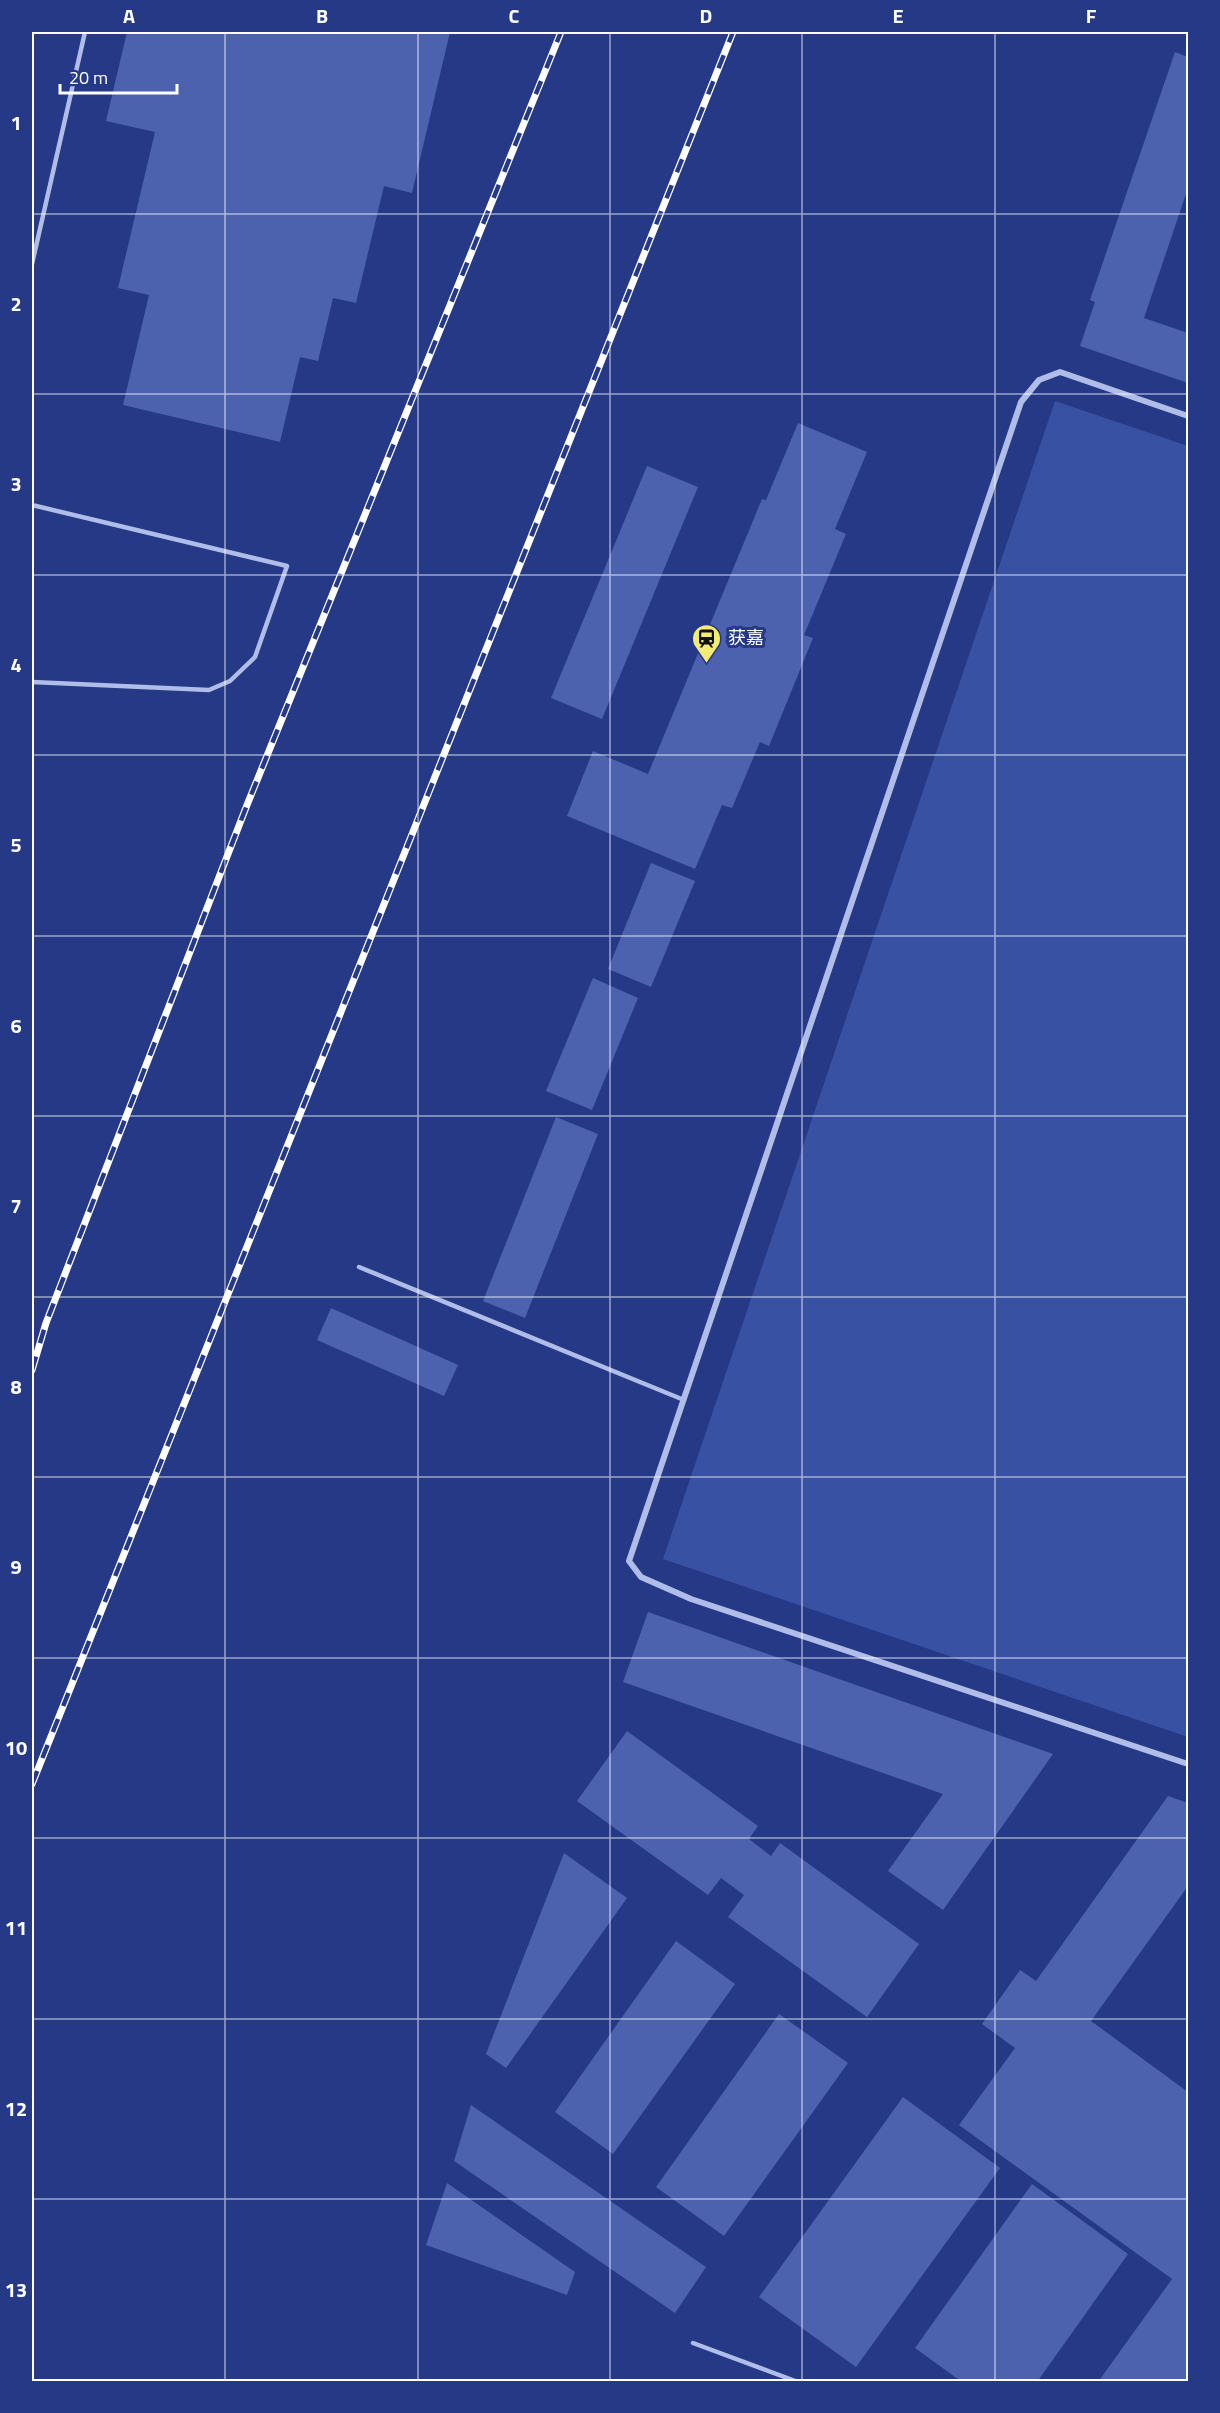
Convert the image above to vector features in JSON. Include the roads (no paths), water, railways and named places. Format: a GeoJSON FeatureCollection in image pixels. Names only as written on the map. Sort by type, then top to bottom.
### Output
{"type":"FeatureCollection","features":[{"type":"Feature","properties":{"kind":"street"},"geometry":{"type":"LineString","coordinates":[[1188,416],[1060,372],[1039,380],[1021,402],[630,1561],[641,1577],[690,1599],[1188,1764]]}},
{"type":"Feature","properties":{"kind":"lane"},"geometry":{"type":"LineString","coordinates":[[32,264],[85,32]]}},
{"type":"Feature","properties":{"kind":"lane"},"geometry":{"type":"LineString","coordinates":[[32,505],[287,566],[255,657],[230,681],[209,690],[32,682]]}},
{"type":"Feature","properties":{"kind":"lane"},"geometry":{"type":"LineString","coordinates":[[359,1267],[684,1400]]}},
{"type":"Feature","properties":{"kind":"lane"},"geometry":{"type":"LineString","coordinates":[[693,2343],[798,2382]]}},
{"type":"Feature","properties":{"kind":"railway"},"geometry":{"type":"LineString","coordinates":[[32,1370],[46,1323],[247,805],[561,32]]}},
{"type":"Feature","properties":{"kind":"railway"},"geometry":{"type":"LineString","coordinates":[[32,1784],[733,32]]}},
{"type":"Feature","properties":{"kind":"place","name":"获嘉"},"geometry":{"type":"Point","coordinates":[707,664]}}]}
